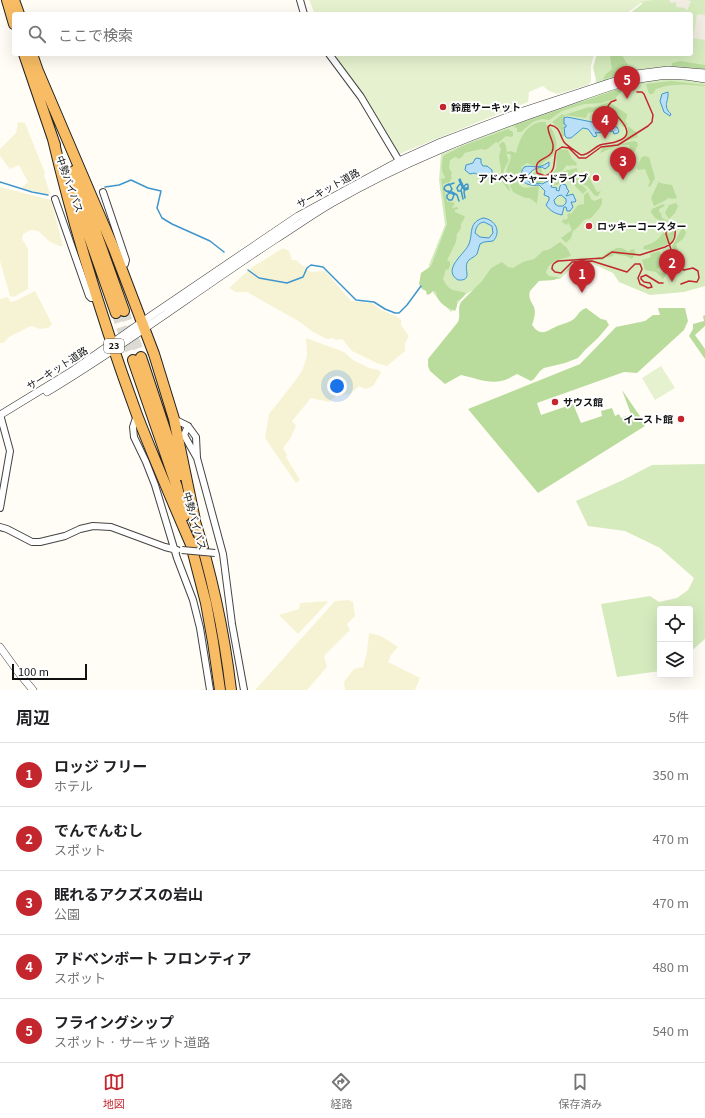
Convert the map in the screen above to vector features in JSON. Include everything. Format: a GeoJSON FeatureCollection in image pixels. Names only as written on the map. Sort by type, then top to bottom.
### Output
{"type":"FeatureCollection","features":[{"type":"Feature","properties":{"kind":"highway"},"geometry":{"type":"LineString","coordinates":[[7,0],[12,17]]}},
{"type":"Feature","properties":{"kind":"highway"},"geometry":{"type":"LineString","coordinates":[[14,0],[18,12]]}},
{"type":"Feature","properties":{"kind":"highway","name":"中勢バイパス"},"geometry":{"type":"LineString","coordinates":[[25,56],[53,139],[120,312],[33,56]]}},
{"type":"Feature","properties":{"kind":"highway","name":"23"},"geometry":{"type":"LineString","coordinates":[[38,71],[121,266],[143,326]]}},
{"type":"Feature","properties":{"kind":"highway","name":"23"},"geometry":{"type":"LineString","coordinates":[[53,139],[62,178],[97,298],[137,414],[187,548]]}},
{"type":"Feature","properties":{"kind":"highway"},"geometry":{"type":"LineString","coordinates":[[143,326],[154,354],[174,419],[195,520]]}},
{"type":"Feature","properties":{"kind":"highway","name":"中勢バイパス"},"geometry":{"type":"LineString","coordinates":[[220,690],[206,603],[187,548],[177,487],[137,359],[195,520],[224,639],[231,690]]}},
{"type":"Feature","properties":{"kind":"street"},"geometry":{"type":"LineString","coordinates":[[300,0],[303,12]]}},
{"type":"Feature","properties":{"kind":"street"},"geometry":{"type":"LineString","coordinates":[[330,56],[361,97],[401,164]]}},
{"type":"Feature","properties":{"kind":"street","name":"サーキット道路"},"geometry":{"type":"LineString","coordinates":[[0,417],[61,384],[298,216],[441,142],[517,113],[636,74],[668,70],[705,73]]}},
{"type":"Feature","properties":{"kind":"street","name":"サーキット道路"},"geometry":{"type":"LineString","coordinates":[[401,164],[495,128],[624,83],[643,78],[663,76],[705,79]]}},
{"type":"Feature","properties":{"kind":"street"},"geometry":{"type":"LineString","coordinates":[[103,192],[126,260],[125,264],[121,266]]}},
{"type":"Feature","properties":{"kind":"street"},"geometry":{"type":"LineString","coordinates":[[55,199],[89,296],[92,298],[97,298]]}},
{"type":"Feature","properties":{"kind":"street"},"geometry":{"type":"LineString","coordinates":[[137,414],[133,427],[134,437],[156,485],[174,549],[193,600],[200,628],[210,690]]}},
{"type":"Feature","properties":{"kind":"street"},"geometry":{"type":"LineString","coordinates":[[0,417],[10,451],[0,508]]}},
{"type":"Feature","properties":{"kind":"street"},"geometry":{"type":"LineString","coordinates":[[174,419],[188,426],[196,437],[198,458],[223,554],[232,624],[244,690]]}},
{"type":"Feature","properties":{"kind":"street"},"geometry":{"type":"LineString","coordinates":[[188,426],[184,434],[198,458]]}},
{"type":"Feature","properties":{"kind":"street"},"geometry":{"type":"LineString","coordinates":[[0,527],[32,542],[40,542],[58,538],[80,529],[93,526],[111,527],[174,549],[187,548],[215,553]]}},
{"type":"Feature","properties":{"kind":"street"},"geometry":{"type":"LineString","coordinates":[[0,647],[2,655],[33,690]]}},
{"type":"Feature","properties":{"kind":"shaded area"},"geometry":{"type":"Polygon","coordinates":[[[669,0],[691,1],[687,11],[685,8],[676,7],[676,2],[671,3],[669,0]]]}},
{"type":"Feature","properties":{"kind":"shaded area"},"geometry":{"type":"Polygon","coordinates":[[[697,14],[705,15],[705,40],[693,38],[697,14]]]}},
{"type":"Feature","properties":{"kind":"shaded area"},"geometry":{"type":"Polygon","coordinates":[[[18,122],[25,123],[45,173],[44,175],[50,193],[47,194],[21,188],[28,182],[19,165],[10,169],[0,156],[0,149],[16,133],[18,122]]]}},
{"type":"Feature","properties":{"kind":"shaded area"},"geometry":{"type":"Polygon","coordinates":[[[0,187],[51,200],[63,246],[59,246],[49,241],[38,231],[31,230],[23,234],[22,239],[28,249],[28,289],[14,297],[10,296],[0,261],[0,187]]]}},
{"type":"Feature","properties":{"kind":"shaded area"},"geometry":{"type":"Polygon","coordinates":[[[283,248],[289,251],[292,260],[296,260],[310,272],[325,271],[351,301],[372,303],[381,310],[398,317],[401,320],[401,325],[409,336],[405,343],[405,351],[387,366],[379,364],[352,351],[342,339],[327,339],[247,292],[236,292],[229,288],[251,268],[283,248]]]}},
{"type":"Feature","properties":{"kind":"shaded area"},"geometry":{"type":"Polygon","coordinates":[[[35,291],[52,324],[48,328],[40,329],[31,326],[9,337],[3,343],[0,343],[0,299],[8,297],[10,302],[15,301],[35,291]]]}},
{"type":"Feature","properties":{"kind":"shaded area"},"geometry":{"type":"Polygon","coordinates":[[[306,338],[344,352],[353,360],[369,368],[379,370],[381,373],[373,386],[366,389],[359,386],[350,394],[336,396],[329,402],[311,398],[292,421],[296,426],[290,439],[283,448],[287,455],[286,457],[300,480],[296,483],[265,438],[269,414],[302,371],[307,356],[306,338]]]}},
{"type":"Feature","properties":{"kind":"shaded area"},"geometry":{"type":"Polygon","coordinates":[[[349,600],[353,602],[355,616],[347,624],[350,630],[324,656],[327,667],[307,690],[255,690],[335,601],[349,600]]]}},
{"type":"Feature","properties":{"kind":"shaded area"},"geometry":{"type":"Polygon","coordinates":[[[328,601],[298,634],[279,615],[299,609],[300,603],[328,601]]]}},
{"type":"Feature","properties":{"kind":"shaded area"},"geometry":{"type":"Polygon","coordinates":[[[369,633],[381,636],[398,647],[391,655],[388,662],[420,678],[415,690],[345,690],[344,682],[354,669],[363,667],[367,652],[369,633]]]}},
{"type":"Feature","properties":{"kind":"green space"},"geometry":{"type":"Polygon","coordinates":[[[309,0],[653,0],[642,2],[629,12],[314,12],[309,0]]]}},
{"type":"Feature","properties":{"kind":"green space"},"geometry":{"type":"Polygon","coordinates":[[[630,0],[705,0],[705,286],[684,292],[650,295],[619,282],[613,273],[591,263],[577,263],[560,279],[511,281],[497,283],[474,290],[465,295],[451,312],[433,293],[429,265],[445,225],[439,180],[441,154],[517,123],[595,96],[596,80],[593,67],[596,56],[693,56],[693,12],[632,12],[643,3],[630,0]]]}},
{"type":"Feature","properties":{"kind":"green space","name":"鈴鹿サーキット"},"geometry":{"type":"Polygon","coordinates":[[[336,56],[594,56],[591,66],[591,82],[588,85],[558,94],[549,91],[543,86],[529,92],[528,102],[399,154],[336,56]]]}},
{"type":"Feature","properties":{"kind":"green space"},"geometry":{"type":"Polygon","coordinates":[[[622,56],[628,65],[627,68],[621,70],[621,73],[603,80],[605,75],[612,69],[610,57],[622,56]]]}},
{"type":"Feature","properties":{"kind":"green space"},"geometry":{"type":"Polygon","coordinates":[[[680,61],[705,65],[705,69],[672,66],[672,63],[680,61]]]}},
{"type":"Feature","properties":{"kind":"green space"},"geometry":{"type":"Polygon","coordinates":[[[671,81],[705,86],[668,86],[656,89],[653,94],[649,94],[646,84],[671,81]]]}},
{"type":"Feature","properties":{"kind":"green space"},"geometry":{"type":"Polygon","coordinates":[[[636,84],[637,86],[626,88],[625,91],[620,93],[615,99],[602,103],[584,104],[562,111],[549,120],[542,119],[533,122],[521,132],[517,132],[517,128],[514,127],[515,125],[636,84]]]}},
{"type":"Feature","properties":{"kind":"green space"},"geometry":{"type":"Polygon","coordinates":[[[609,102],[627,114],[625,121],[628,125],[623,127],[615,118],[611,116],[604,116],[597,111],[588,113],[586,118],[565,115],[563,137],[560,135],[560,129],[552,122],[562,114],[564,115],[589,107],[597,107],[609,102]]]}},
{"type":"Feature","properties":{"kind":"green space"},"geometry":{"type":"Polygon","coordinates":[[[540,122],[546,122],[546,125],[549,125],[556,140],[556,148],[553,155],[541,165],[542,173],[547,176],[547,178],[537,184],[533,180],[532,175],[536,170],[535,166],[527,163],[521,167],[524,176],[520,180],[519,184],[525,188],[539,187],[537,204],[530,198],[525,198],[513,192],[506,173],[511,158],[510,154],[507,154],[507,152],[511,151],[516,153],[519,142],[524,133],[530,126],[540,122]]]}},
{"type":"Feature","properties":{"kind":"green space"},"geometry":{"type":"Polygon","coordinates":[[[628,126],[636,132],[638,137],[626,141],[624,139],[628,126]]]}},
{"type":"Feature","properties":{"kind":"green space"},"geometry":{"type":"Polygon","coordinates":[[[508,129],[513,132],[513,136],[506,136],[486,150],[481,149],[464,153],[459,159],[455,157],[450,160],[449,168],[452,173],[452,177],[450,182],[443,184],[447,201],[455,203],[452,208],[458,207],[455,212],[465,217],[457,234],[456,242],[447,260],[450,262],[450,266],[448,270],[446,269],[443,279],[450,289],[466,293],[457,301],[455,311],[440,302],[436,292],[433,291],[427,295],[426,291],[422,289],[419,284],[421,273],[431,266],[447,224],[441,178],[444,179],[445,177],[442,170],[443,156],[462,146],[508,129]]]}},
{"type":"Feature","properties":{"kind":"green space"},"geometry":{"type":"Polygon","coordinates":[[[634,141],[637,142],[638,145],[631,160],[622,168],[617,169],[615,163],[623,156],[631,155],[629,145],[620,145],[600,153],[603,146],[634,141]]]}},
{"type":"Feature","properties":{"kind":"green space"},"geometry":{"type":"Polygon","coordinates":[[[502,142],[505,144],[509,160],[504,169],[504,176],[510,192],[501,180],[499,157],[501,149],[499,145],[502,142]]]}},
{"type":"Feature","properties":{"kind":"green space"},"geometry":{"type":"Polygon","coordinates":[[[561,149],[568,150],[572,159],[577,163],[576,166],[567,165],[562,171],[552,175],[556,169],[557,153],[561,149]]]}},
{"type":"Feature","properties":{"kind":"green space"},"geometry":{"type":"Polygon","coordinates":[[[644,156],[649,157],[655,178],[650,187],[648,186],[650,182],[645,169],[638,170],[637,168],[641,158],[644,156]]]}},
{"type":"Feature","properties":{"kind":"green space"},"geometry":{"type":"Polygon","coordinates":[[[577,168],[579,182],[587,190],[583,194],[574,183],[571,183],[568,180],[554,186],[553,184],[559,174],[577,168]]]}},
{"type":"Feature","properties":{"kind":"green space"},"geometry":{"type":"Polygon","coordinates":[[[586,172],[597,192],[601,191],[598,196],[595,196],[587,186],[584,185],[580,176],[586,172]]]}},
{"type":"Feature","properties":{"kind":"green space"},"geometry":{"type":"Polygon","coordinates":[[[659,181],[660,183],[672,185],[677,198],[668,198],[654,206],[651,198],[659,181]]]}},
{"type":"Feature","properties":{"kind":"green space"},"geometry":{"type":"Polygon","coordinates":[[[588,192],[591,199],[594,201],[602,198],[602,203],[591,218],[584,220],[573,231],[571,238],[566,243],[561,238],[572,230],[568,222],[567,225],[562,222],[563,219],[565,220],[568,218],[567,215],[569,213],[571,214],[578,205],[584,204],[584,195],[588,192]]]}},
{"type":"Feature","properties":{"kind":"green space"},"geometry":{"type":"Polygon","coordinates":[[[676,203],[678,206],[675,213],[669,219],[665,212],[669,205],[676,203]]]}},
{"type":"Feature","properties":{"kind":"green space"},"geometry":{"type":"Polygon","coordinates":[[[663,204],[665,206],[659,209],[659,212],[661,213],[662,218],[668,221],[665,225],[666,227],[664,228],[660,226],[659,220],[655,218],[651,212],[652,209],[663,204]]]}},
{"type":"Feature","properties":{"kind":"green space"},"geometry":{"type":"Polygon","coordinates":[[[669,224],[674,227],[674,236],[671,243],[652,250],[643,249],[644,246],[659,238],[669,224]]]}},
{"type":"Feature","properties":{"kind":"green space"},"geometry":{"type":"Polygon","coordinates":[[[683,228],[686,232],[682,239],[676,244],[678,250],[674,254],[672,246],[683,228]]]}},
{"type":"Feature","properties":{"kind":"green space"},"geometry":{"type":"Polygon","coordinates":[[[560,242],[567,248],[571,256],[552,263],[547,269],[546,273],[549,276],[559,278],[554,280],[539,281],[530,291],[530,298],[535,311],[532,325],[539,331],[545,332],[574,319],[586,308],[601,319],[606,320],[609,325],[578,358],[544,368],[531,381],[517,374],[505,380],[493,382],[461,375],[445,384],[430,371],[428,359],[458,322],[459,307],[461,302],[482,281],[491,268],[502,262],[508,267],[513,268],[523,262],[534,259],[543,251],[550,249],[560,242]]]}},
{"type":"Feature","properties":{"kind":"green space"},"geometry":{"type":"Polygon","coordinates":[[[617,248],[622,248],[629,252],[630,250],[635,249],[634,251],[636,253],[632,259],[626,256],[614,254],[613,256],[604,258],[603,260],[595,260],[608,252],[617,248]]]}},
{"type":"Feature","properties":{"kind":"green space"},"geometry":{"type":"Polygon","coordinates":[[[659,251],[662,256],[665,256],[668,262],[666,265],[662,264],[657,270],[661,273],[669,271],[663,279],[656,272],[645,270],[642,260],[651,257],[650,254],[659,251]]]}},
{"type":"Feature","properties":{"kind":"green space"},"geometry":{"type":"Polygon","coordinates":[[[658,308],[685,308],[688,321],[684,330],[637,373],[624,372],[537,403],[541,415],[573,404],[581,423],[602,416],[601,411],[612,408],[615,416],[619,414],[621,418],[631,414],[622,390],[644,422],[645,426],[538,493],[468,409],[580,364],[616,327],[645,321],[653,315],[660,315],[658,308]]]}},
{"type":"Feature","properties":{"kind":"green space"},"geometry":{"type":"Polygon","coordinates":[[[705,315],[705,326],[695,335],[705,349],[705,359],[689,336],[693,329],[693,324],[704,321],[703,316],[705,315]]]}},
{"type":"Feature","properties":{"kind":"green space"},"geometry":{"type":"Polygon","coordinates":[[[661,366],[675,388],[655,400],[642,378],[661,366]]]}},
{"type":"Feature","properties":{"kind":"green space"},"geometry":{"type":"Polygon","coordinates":[[[705,464],[705,639],[693,649],[693,606],[657,606],[657,671],[617,677],[601,604],[650,596],[659,602],[677,598],[688,590],[694,578],[660,548],[625,531],[588,526],[576,501],[652,465],[705,464]]]}},
{"type":"Feature","properties":{"kind":"water"},"geometry":{"type":"Polygon","coordinates":[[[668,92],[666,106],[671,114],[670,116],[664,112],[660,101],[662,94],[668,92]]]}},
{"type":"Feature","properties":{"kind":"water"},"geometry":{"type":"Polygon","coordinates":[[[567,117],[617,127],[619,131],[618,133],[614,134],[613,131],[595,132],[597,136],[594,137],[588,129],[583,128],[571,138],[567,138],[565,136],[564,127],[566,127],[566,125],[564,124],[564,118],[567,117]]]}},
{"type":"Feature","properties":{"kind":"water"},"geometry":{"type":"Polygon","coordinates":[[[477,158],[481,159],[483,166],[487,166],[492,170],[490,177],[481,179],[477,174],[470,174],[465,170],[466,165],[473,163],[477,158]]]}},
{"type":"Feature","properties":{"kind":"water"},"geometry":{"type":"Polygon","coordinates":[[[549,162],[549,166],[545,169],[542,167],[533,170],[527,179],[531,184],[542,184],[550,178],[553,180],[551,187],[557,188],[556,190],[559,191],[562,184],[566,185],[569,191],[566,196],[573,194],[576,201],[571,202],[573,207],[570,211],[567,211],[566,207],[564,207],[562,215],[553,212],[546,205],[549,197],[544,195],[545,191],[539,185],[526,184],[522,179],[521,176],[524,167],[538,167],[549,162]],[[561,195],[558,196],[554,200],[555,204],[558,206],[563,206],[566,203],[566,199],[561,195]]]}},
{"type":"Feature","properties":{"kind":"water"},"geometry":{"type":"Polygon","coordinates":[[[483,218],[494,223],[497,230],[496,237],[493,241],[480,244],[477,254],[467,263],[467,277],[463,280],[458,280],[452,272],[453,267],[468,246],[473,226],[478,220],[483,218]],[[484,222],[480,223],[475,233],[480,237],[489,238],[493,233],[492,226],[484,222]]]}},
{"type":"Feature","properties":{"kind":"waterway"},"geometry":{"type":"LineString","coordinates":[[460,179],[463,188],[464,189],[465,190],[468,189],[468,185],[467,184],[464,186],[464,187],[464,188],[464,189],[464,190]]}},
{"type":"Feature","properties":{"kind":"waterway"},"geometry":{"type":"LineString","coordinates":[[105,187],[119,185],[131,180],[148,188],[161,191],[157,208],[162,218],[210,241],[224,252]]}},
{"type":"Feature","properties":{"kind":"waterway"},"geometry":{"type":"LineString","coordinates":[[459,180],[462,187]]}},
{"type":"Feature","properties":{"kind":"waterway"},"geometry":{"type":"LineString","coordinates":[[0,182],[32,192],[48,195]]}},
{"type":"Feature","properties":{"kind":"waterway"},"geometry":{"type":"LineString","coordinates":[[448,185],[454,183]]}},
{"type":"Feature","properties":{"kind":"waterway"},"geometry":{"type":"LineString","coordinates":[[461,190],[463,186],[462,183],[457,188],[458,191],[461,191]]}},
{"type":"Feature","properties":{"kind":"waterway"},"geometry":{"type":"LineString","coordinates":[[449,184],[445,186],[444,189],[454,195],[452,200],[447,198],[447,195],[450,193]]}},
{"type":"Feature","properties":{"kind":"waterway"},"geometry":{"type":"LineString","coordinates":[[448,191],[450,192],[452,189],[450,185]]}},
{"type":"Feature","properties":{"kind":"waterway"},"geometry":{"type":"LineString","coordinates":[[465,198],[465,188],[468,188]]}},
{"type":"Feature","properties":{"kind":"waterway"},"geometry":{"type":"LineString","coordinates":[[461,190],[463,199]]}},
{"type":"Feature","properties":{"kind":"waterway"},"geometry":{"type":"LineString","coordinates":[[452,192],[457,195],[459,201]]}},
{"type":"Feature","properties":{"kind":"waterway"},"geometry":{"type":"LineString","coordinates":[[248,270],[259,278],[287,283],[303,277],[307,268],[311,265],[323,267],[356,300],[374,302],[395,313],[399,313],[407,305],[421,286]]}},
{"type":"Feature","properties":{"kind":"tunnel"},"geometry":{"type":"LineString","coordinates":[[124,311],[141,357]]}},
{"type":"Feature","properties":{"kind":"tunnel"},"geometry":{"type":"LineString","coordinates":[[116,313],[133,360]]}},
{"type":"Feature","properties":{"kind":"railway"},"geometry":{"type":"LineString","coordinates":[[616,100],[611,102],[608,106],[624,125],[627,134],[624,138],[616,142],[600,145],[586,154],[581,155],[565,144],[558,129],[550,125],[548,130],[553,149],[550,155],[537,164],[537,173],[545,176],[551,172],[554,166],[556,151],[562,147],[569,148],[579,158],[586,158],[601,147],[618,145],[648,126],[652,122],[653,115],[644,94],[642,92],[637,92]]}},
{"type":"Feature","properties":{"kind":"railway"},"geometry":{"type":"LineString","coordinates":[[663,283],[659,283],[646,275],[641,277],[641,279],[644,282],[650,283],[652,287],[648,288],[640,284],[638,278],[642,269],[640,264],[635,264],[627,272],[592,261],[572,262],[561,273],[555,272],[552,267],[558,261],[603,258],[612,252],[640,255],[665,247],[668,246],[670,244],[672,242],[675,236],[675,230],[671,228],[666,232],[666,234],[676,265],[677,267],[684,270],[693,268],[698,271],[699,278],[697,282],[689,281],[681,284]]}},
{"type":"Feature","properties":{"kind":"place","name":"フライングシップ"},"geometry":{"type":"Point","coordinates":[627,99]}},
{"type":"Feature","properties":{"kind":"place","name":"鈴鹿サーキット"},"geometry":{"type":"Point","coordinates":[443,107]}},
{"type":"Feature","properties":{"kind":"place","name":"アドベンボート フロンティア"},"geometry":{"type":"Point","coordinates":[605,139]}},
{"type":"Feature","properties":{"kind":"place","name":"アドベンチャードライブ"},"geometry":{"type":"Point","coordinates":[596,178]}},
{"type":"Feature","properties":{"kind":"place","name":"眠れるアクズスの岩山"},"geometry":{"type":"Point","coordinates":[623,180]}},
{"type":"Feature","properties":{"kind":"place","name":"ロッキーコースター"},"geometry":{"type":"Point","coordinates":[589,226]}},
{"type":"Feature","properties":{"kind":"place","name":"でんでんむし"},"geometry":{"type":"Point","coordinates":[672,282]}},
{"type":"Feature","properties":{"kind":"place","name":"ロッジ フリー"},"geometry":{"type":"Point","coordinates":[582,293]}},
{"type":"Feature","properties":{"kind":"place","name":"サウス館"},"geometry":{"type":"Point","coordinates":[555,402]}},
{"type":"Feature","properties":{"kind":"place","name":"イースト館"},"geometry":{"type":"Point","coordinates":[681,419]}}]}
